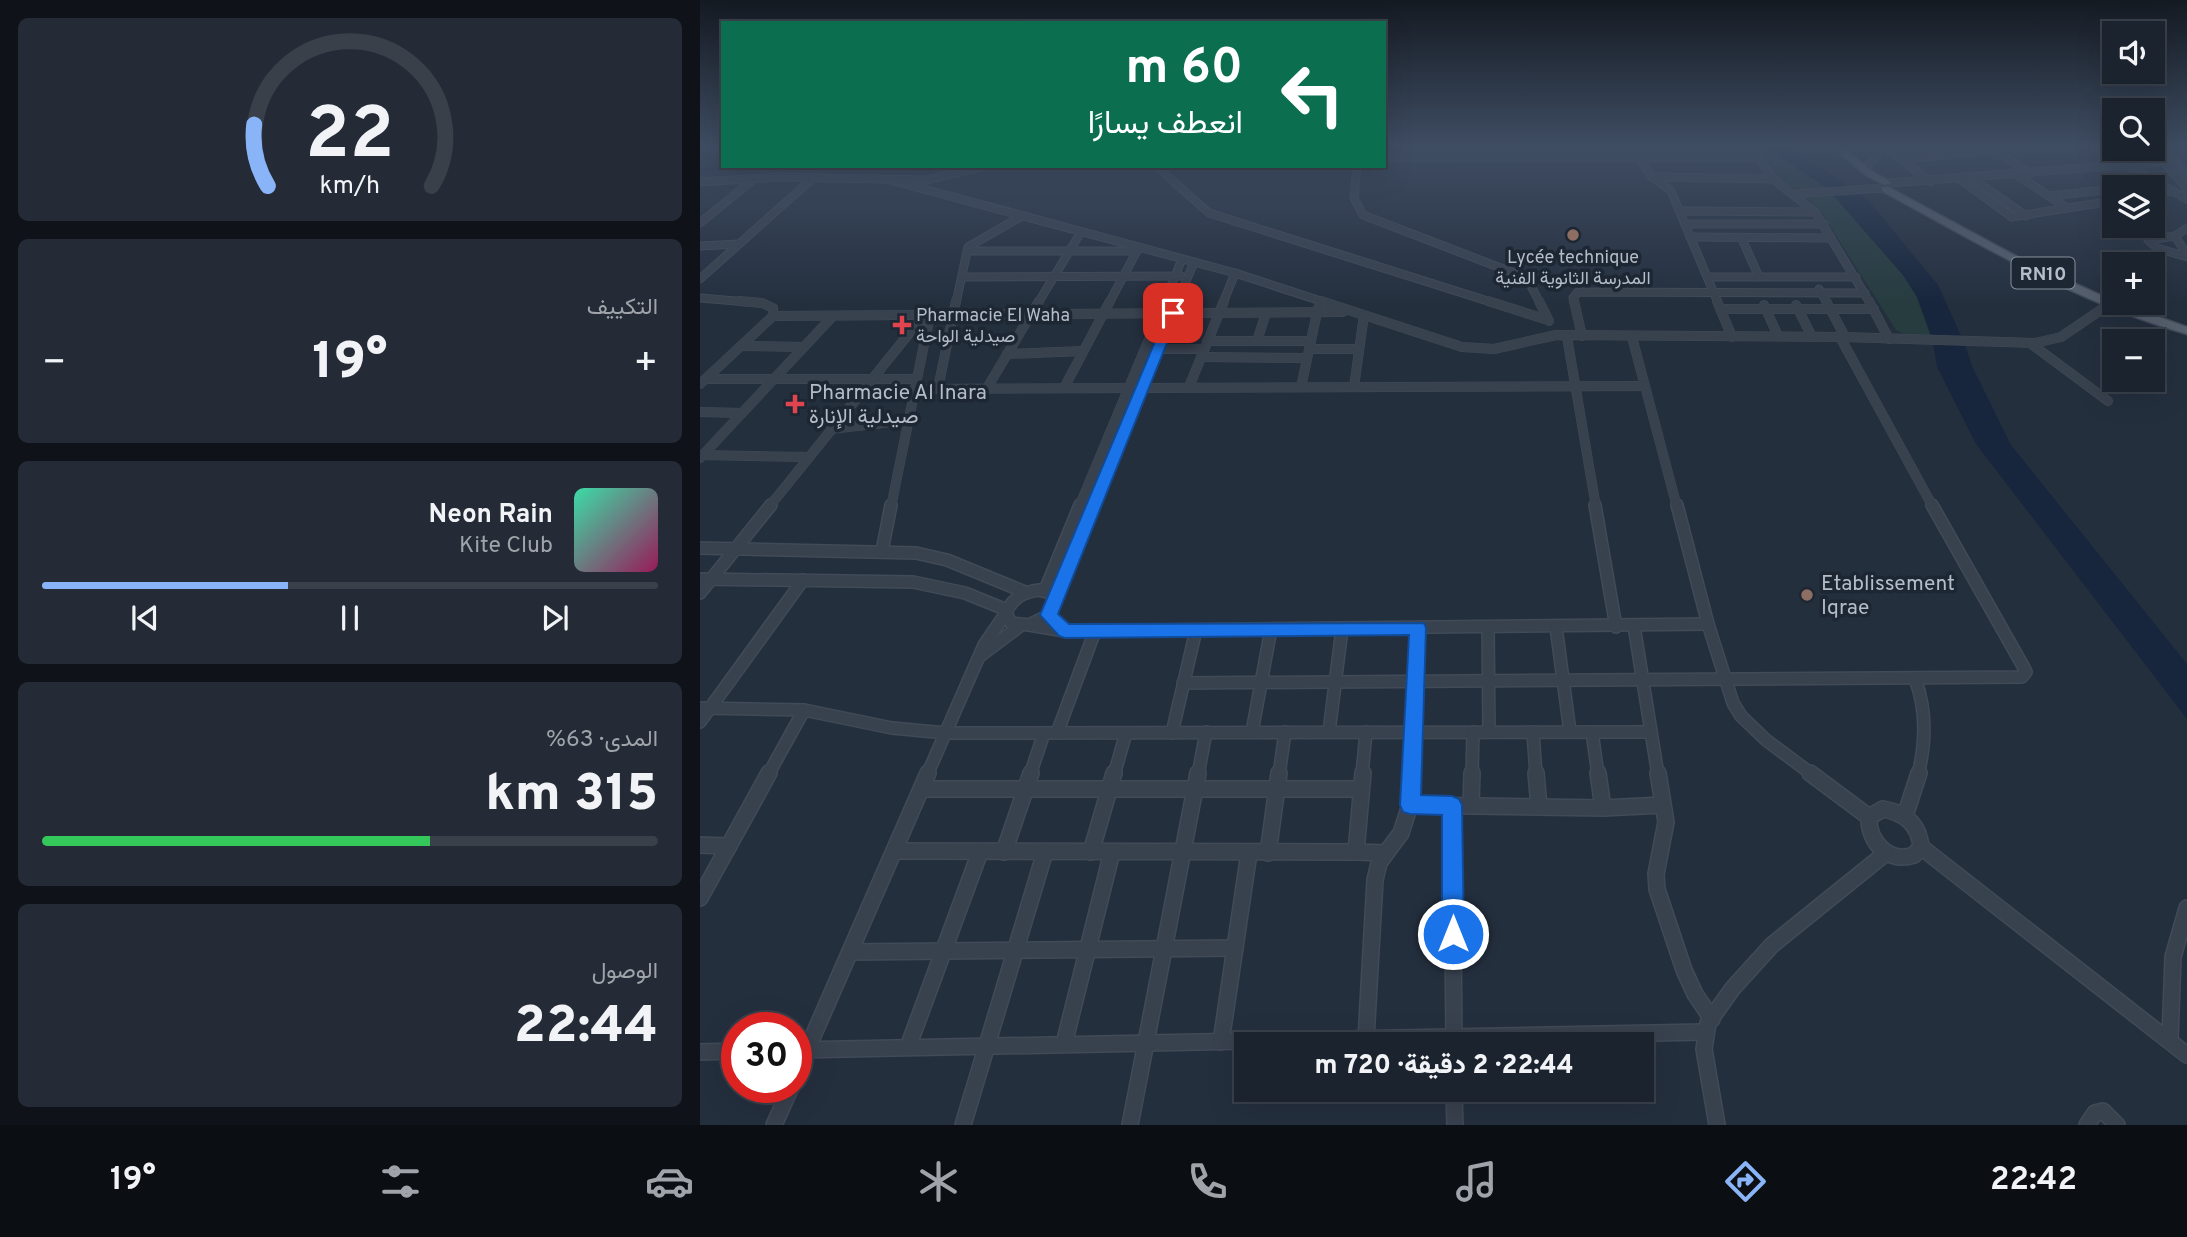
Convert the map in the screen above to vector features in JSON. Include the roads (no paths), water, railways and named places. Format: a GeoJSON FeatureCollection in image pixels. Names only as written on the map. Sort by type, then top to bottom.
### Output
{"type":"FeatureCollection","features":[{"type":"Feature","properties":{"kind":"main road","name":"RN10"},"geometry":{"type":"LineString","coordinates":[[1905,198],[1993,249],[2102,299]]}},
{"type":"Feature","properties":{"kind":"main road","name":"RN10"},"geometry":{"type":"LineString","coordinates":[[2144,315],[2187,331]]}},
{"type":"Feature","properties":{"kind":"street"},"geometry":{"type":"LineString","coordinates":[[700,223],[730,198]]}},
{"type":"Feature","properties":{"kind":"street"},"geometry":{"type":"LineString","coordinates":[[700,279],[790,198]]}},
{"type":"Feature","properties":{"kind":"street"},"geometry":{"type":"LineString","coordinates":[[954,198],[1235,273],[1462,347],[1494,348],[1556,335],[1843,337],[2029,343],[2061,337],[2102,309]]}},
{"type":"Feature","properties":{"kind":"street"},"geometry":{"type":"LineString","coordinates":[[1193,198],[1209,213],[1548,320]]}},
{"type":"Feature","properties":{"kind":"street"},"geometry":{"type":"LineString","coordinates":[[1354,198],[1363,215],[1519,275],[1530,284],[1556,335]]}},
{"type":"Feature","properties":{"kind":"street"},"geometry":{"type":"LineString","coordinates":[[1675,198],[1732,337]]}},
{"type":"Feature","properties":{"kind":"street"},"geometry":{"type":"LineString","coordinates":[[1800,198],[1824,224],[1856,276],[1889,339]]}},
{"type":"Feature","properties":{"kind":"street"},"geometry":{"type":"LineString","coordinates":[[1987,198],[2010,216],[2026,216],[2102,202]]}},
{"type":"Feature","properties":{"kind":"street"},"geometry":{"type":"LineString","coordinates":[[2053,198],[2067,208]]}},
{"type":"Feature","properties":{"kind":"street"},"geometry":{"type":"LineString","coordinates":[[1990,201],[2002,200],[2026,216]]}},
{"type":"Feature","properties":{"kind":"street"},"geometry":{"type":"LineString","coordinates":[[1681,211],[1815,212]]}},
{"type":"Feature","properties":{"kind":"street"},"geometry":{"type":"LineString","coordinates":[[938,388],[967,251],[975,241],[1022,216]]}},
{"type":"Feature","properties":{"kind":"street"},"geometry":{"type":"LineString","coordinates":[[1685,224],[1824,224]]}},
{"type":"Feature","properties":{"kind":"street"},"geometry":{"type":"LineString","coordinates":[[2187,229],[2175,236],[2148,240],[2157,248],[2187,256]]}},
{"type":"Feature","properties":{"kind":"street"},"geometry":{"type":"LineString","coordinates":[[987,388],[1081,232]]}},
{"type":"Feature","properties":{"kind":"street"},"geometry":{"type":"LineString","coordinates":[[2175,236],[2187,256]]}},
{"type":"Feature","properties":{"kind":"street"},"geometry":{"type":"LineString","coordinates":[[1690,237],[1832,238]]}},
{"type":"Feature","properties":{"kind":"street"},"geometry":{"type":"LineString","coordinates":[[1741,237],[1759,293],[1778,336]]}},
{"type":"Feature","properties":{"kind":"street"},"geometry":{"type":"LineString","coordinates":[[700,246],[738,244]]}},
{"type":"Feature","properties":{"kind":"street"},"geometry":{"type":"LineString","coordinates":[[967,251],[1138,249]]}},
{"type":"Feature","properties":{"kind":"street"},"geometry":{"type":"LineString","coordinates":[[1064,388],[1138,249]]}},
{"type":"Feature","properties":{"kind":"street"},"geometry":{"type":"LineString","coordinates":[[1045,590],[1182,259]]}},
{"type":"Feature","properties":{"kind":"street"},"geometry":{"type":"LineString","coordinates":[[980,656],[1025,626],[1049,615],[1194,262]]}},
{"type":"Feature","properties":{"kind":"street"},"geometry":{"type":"LineString","coordinates":[[1189,387],[1235,273]]}},
{"type":"Feature","properties":{"kind":"street"},"geometry":{"type":"LineString","coordinates":[[963,277],[1189,276]]}},
{"type":"Feature","properties":{"kind":"street"},"geometry":{"type":"LineString","coordinates":[[1709,277],[1856,276]]}},
{"type":"Feature","properties":{"kind":"street"},"geometry":{"type":"LineString","coordinates":[[1783,277],[1812,337]]}},
{"type":"Feature","properties":{"kind":"street"},"geometry":{"type":"LineString","coordinates":[[1184,683],[1725,678],[2016,679],[2026,672],[1879,414],[1878,404],[1813,277]]}},
{"type":"Feature","properties":{"kind":"street"},"geometry":{"type":"LineString","coordinates":[[1582,336],[1573,298],[1576,293],[1865,293]]}},
{"type":"Feature","properties":{"kind":"street"},"geometry":{"type":"LineString","coordinates":[[700,298],[762,303],[773,308],[773,316]]}},
{"type":"Feature","properties":{"kind":"street"},"geometry":{"type":"LineString","coordinates":[[1301,387],[1320,302]]}},
{"type":"Feature","properties":{"kind":"street"},"geometry":{"type":"LineString","coordinates":[[1720,309],[1874,309]]}},
{"type":"Feature","properties":{"kind":"street"},"geometry":{"type":"LineString","coordinates":[[703,381],[773,316],[1353,312]]}},
{"type":"Feature","properties":{"kind":"street"},"geometry":{"type":"LineString","coordinates":[[1257,341],[1266,313]]}},
{"type":"Feature","properties":{"kind":"street"},"geometry":{"type":"LineString","coordinates":[[700,593],[705,579],[734,549],[927,315]]}},
{"type":"Feature","properties":{"kind":"street"},"geometry":{"type":"LineString","coordinates":[[882,551],[916,384],[927,315]]}},
{"type":"Feature","properties":{"kind":"street"},"geometry":{"type":"LineString","coordinates":[[1354,387],[1364,315]]}},
{"type":"Feature","properties":{"kind":"street"},"geometry":{"type":"LineString","coordinates":[[701,456],[833,316]]}},
{"type":"Feature","properties":{"kind":"street"},"geometry":{"type":"LineString","coordinates":[[1567,337],[1616,627]]}},
{"type":"Feature","properties":{"kind":"street"},"geometry":{"type":"LineString","coordinates":[[1632,337],[1708,624],[1733,703],[1754,729],[1869,817]]}},
{"type":"Feature","properties":{"kind":"street"},"geometry":{"type":"LineString","coordinates":[[1204,349],[1257,341],[1309,349]]}},
{"type":"Feature","properties":{"kind":"street"},"geometry":{"type":"LineString","coordinates":[[2029,343],[2109,401]]}},
{"type":"Feature","properties":{"kind":"street"},"geometry":{"type":"LineString","coordinates":[[741,346],[804,346]]}},
{"type":"Feature","properties":{"kind":"street"},"geometry":{"type":"LineString","coordinates":[[1159,349],[1359,349]]}},
{"type":"Feature","properties":{"kind":"street"},"geometry":{"type":"LineString","coordinates":[[1007,354],[1083,351]]}},
{"type":"Feature","properties":{"kind":"street"},"geometry":{"type":"LineString","coordinates":[[703,381],[872,379],[938,388],[1645,386]]}},
{"type":"Feature","properties":{"kind":"street"},"geometry":{"type":"LineString","coordinates":[[700,412],[742,413]]}},
{"type":"Feature","properties":{"kind":"street"},"geometry":{"type":"LineString","coordinates":[[831,429],[909,420]]}},
{"type":"Feature","properties":{"kind":"street"},"geometry":{"type":"LineString","coordinates":[[701,456],[808,457]]}},
{"type":"Feature","properties":{"kind":"street"},"geometry":{"type":"LineString","coordinates":[[700,548],[882,551],[936,556],[1025,592],[1045,590]]}},
{"type":"Feature","properties":{"kind":"street"},"geometry":{"type":"LineString","coordinates":[[705,579],[900,581],[925,584],[965,593],[1007,612],[1011,623],[1065,631],[1708,624]]}},
{"type":"Feature","properties":{"kind":"street"},"geometry":{"type":"LineString","coordinates":[[700,722],[705,708],[803,580]]}},
{"type":"Feature","properties":{"kind":"street"},"geometry":{"type":"LineString","coordinates":[[1045,590],[1055,600]]}},
{"type":"Feature","properties":{"kind":"street"},"geometry":{"type":"LineString","coordinates":[[812,1030],[850,952],[984,645],[1013,600],[1025,592]]}},
{"type":"Feature","properties":{"kind":"street"},"geometry":{"type":"LineString","coordinates":[[1049,615],[1065,631]]}},
{"type":"Feature","properties":{"kind":"street"},"geometry":{"type":"LineString","coordinates":[[1634,626],[1663,805],[1665,835],[1658,860],[1657,889],[1684,970],[1708,1025],[1707,1078],[1717,1125]]}},
{"type":"Feature","properties":{"kind":"street"},"geometry":{"type":"LineString","coordinates":[[1556,627],[1570,732]]}},
{"type":"Feature","properties":{"kind":"street"},"geometry":{"type":"LineString","coordinates":[[1366,1032],[1375,880],[1379,863],[1401,833],[1410,805],[1418,628]]}},
{"type":"Feature","properties":{"kind":"street"},"geometry":{"type":"LineString","coordinates":[[1488,628],[1489,732]]}},
{"type":"Feature","properties":{"kind":"street"},"geometry":{"type":"LineString","coordinates":[[1252,733],[1271,629]]}},
{"type":"Feature","properties":{"kind":"street"},"geometry":{"type":"LineString","coordinates":[[1329,732],[1342,629]]}},
{"type":"Feature","properties":{"kind":"street"},"geometry":{"type":"LineString","coordinates":[[1172,733],[1196,630]]}},
{"type":"Feature","properties":{"kind":"street"},"geometry":{"type":"LineString","coordinates":[[1004,852],[1025,789],[1095,631]]}},
{"type":"Feature","properties":{"kind":"street"},"geometry":{"type":"LineString","coordinates":[[1905,817],[1917,783],[1924,718],[1924,702],[1915,679]]}},
{"type":"Feature","properties":{"kind":"street"},"geometry":{"type":"LineString","coordinates":[[705,708],[804,710],[892,728],[946,733],[1651,732]]}},
{"type":"Feature","properties":{"kind":"street"},"geometry":{"type":"LineString","coordinates":[[700,898],[804,710]]}},
{"type":"Feature","properties":{"kind":"street"},"geometry":{"type":"LineString","coordinates":[[1130,1125],[1206,732]]}},
{"type":"Feature","properties":{"kind":"street"},"geometry":{"type":"LineString","coordinates":[[1268,853],[1284,732]]}},
{"type":"Feature","properties":{"kind":"street"},"geometry":{"type":"LineString","coordinates":[[1356,852],[1366,732]]}},
{"type":"Feature","properties":{"kind":"street"},"geometry":{"type":"LineString","coordinates":[[1471,806],[1472,732]]}},
{"type":"Feature","properties":{"kind":"street"},"geometry":{"type":"LineString","coordinates":[[1533,732],[1539,807]]}},
{"type":"Feature","properties":{"kind":"street"},"geometry":{"type":"LineString","coordinates":[[1592,732],[1603,808]]}},
{"type":"Feature","properties":{"kind":"street"},"geometry":{"type":"LineString","coordinates":[[1091,852],[1126,733]]}},
{"type":"Feature","properties":{"kind":"street"},"geometry":{"type":"LineString","coordinates":[[922,789],[1361,789]]}},
{"type":"Feature","properties":{"kind":"street"},"geometry":{"type":"LineString","coordinates":[[1410,805],[1603,808],[1663,805]]}},
{"type":"Feature","properties":{"kind":"street"},"geometry":{"type":"LineString","coordinates":[[1452,805],[1454,1032]]}},
{"type":"Feature","properties":{"kind":"street"},"geometry":{"type":"LineString","coordinates":[[1882,810],[1892,810],[1905,817],[1917,829],[1920,847],[1917,853],[1904,858],[1886,853],[1872,840],[1867,824],[1869,817],[1882,810]]}},
{"type":"Feature","properties":{"kind":"street"},"geometry":{"type":"LineString","coordinates":[[700,845],[729,846]]}},
{"type":"Feature","properties":{"kind":"street"},"geometry":{"type":"LineString","coordinates":[[1920,847],[2170,1039],[2187,1055]]}},
{"type":"Feature","properties":{"kind":"street"},"geometry":{"type":"LineString","coordinates":[[894,851],[1385,853]]}},
{"type":"Feature","properties":{"kind":"street"},"geometry":{"type":"LineString","coordinates":[[908,1047],[981,852]]}},
{"type":"Feature","properties":{"kind":"street"},"geometry":{"type":"LineString","coordinates":[[963,1125],[1045,852]]}},
{"type":"Feature","properties":{"kind":"street"},"geometry":{"type":"LineString","coordinates":[[1064,1044],[1112,852]]}},
{"type":"Feature","properties":{"kind":"street"},"geometry":{"type":"LineString","coordinates":[[1221,1042],[1249,853]]}},
{"type":"Feature","properties":{"kind":"street"},"geometry":{"type":"LineString","coordinates":[[1708,1025],[1748,969],[1774,944],[1886,853]]}},
{"type":"Feature","properties":{"kind":"street"},"geometry":{"type":"LineString","coordinates":[[2170,1039],[2170,964],[2176,932],[2187,908]]}},
{"type":"Feature","properties":{"kind":"street"},"geometry":{"type":"LineString","coordinates":[[850,952],[1235,948]]}},
{"type":"Feature","properties":{"kind":"street"},"geometry":{"type":"LineString","coordinates":[[1597,1032],[1708,1025]]}},
{"type":"Feature","properties":{"kind":"street"},"geometry":{"type":"LineString","coordinates":[[812,1050],[1234,1042]]}},
{"type":"Feature","properties":{"kind":"street"},"geometry":{"type":"LineString","coordinates":[[700,1052],[721,1051]]}},
{"type":"Feature","properties":{"kind":"street"},"geometry":{"type":"LineString","coordinates":[[1454,1102],[1455,1125]]}},
{"type":"Feature","properties":{"kind":"street"},"geometry":{"type":"LineString","coordinates":[[774,1125],[784,1103]]}},
{"type":"Feature","properties":{"kind":"street"},"geometry":{"type":"LineString","coordinates":[[2087,1125],[2095,1113],[2103,1111],[2117,1125]]}},
{"type":"Feature","properties":{"kind":"water"},"geometry":{"type":"Polygon","coordinates":[[[1836,198],[1868,200],[1938,285],[1962,338],[1931,336],[1917,297],[1903,275],[1836,198]]]}},
{"type":"Feature","properties":{"kind":"water"},"geometry":{"type":"Polygon","coordinates":[[[1933,343],[1965,344],[1972,366],[2011,445],[2187,664],[2187,719],[1976,444],[1937,367],[1933,343]]]}},
{"type":"Feature","properties":{"kind":"place","name":"Lycée technique المدرسة الثانوية الفنية"},"geometry":{"type":"Point","coordinates":[1573,235]}},
{"type":"Feature","properties":{"kind":"place","name":"Pharmacie El Waha صيدلية الواحة"},"geometry":{"type":"Point","coordinates":[902,325]}},
{"type":"Feature","properties":{"kind":"place","name":"Pharmacie Al Inara صيدلية الإنارة"},"geometry":{"type":"Point","coordinates":[795,404]}},
{"type":"Feature","properties":{"kind":"place","name":"Etablissement Iqrae"},"geometry":{"type":"Point","coordinates":[1807,595]}}]}
